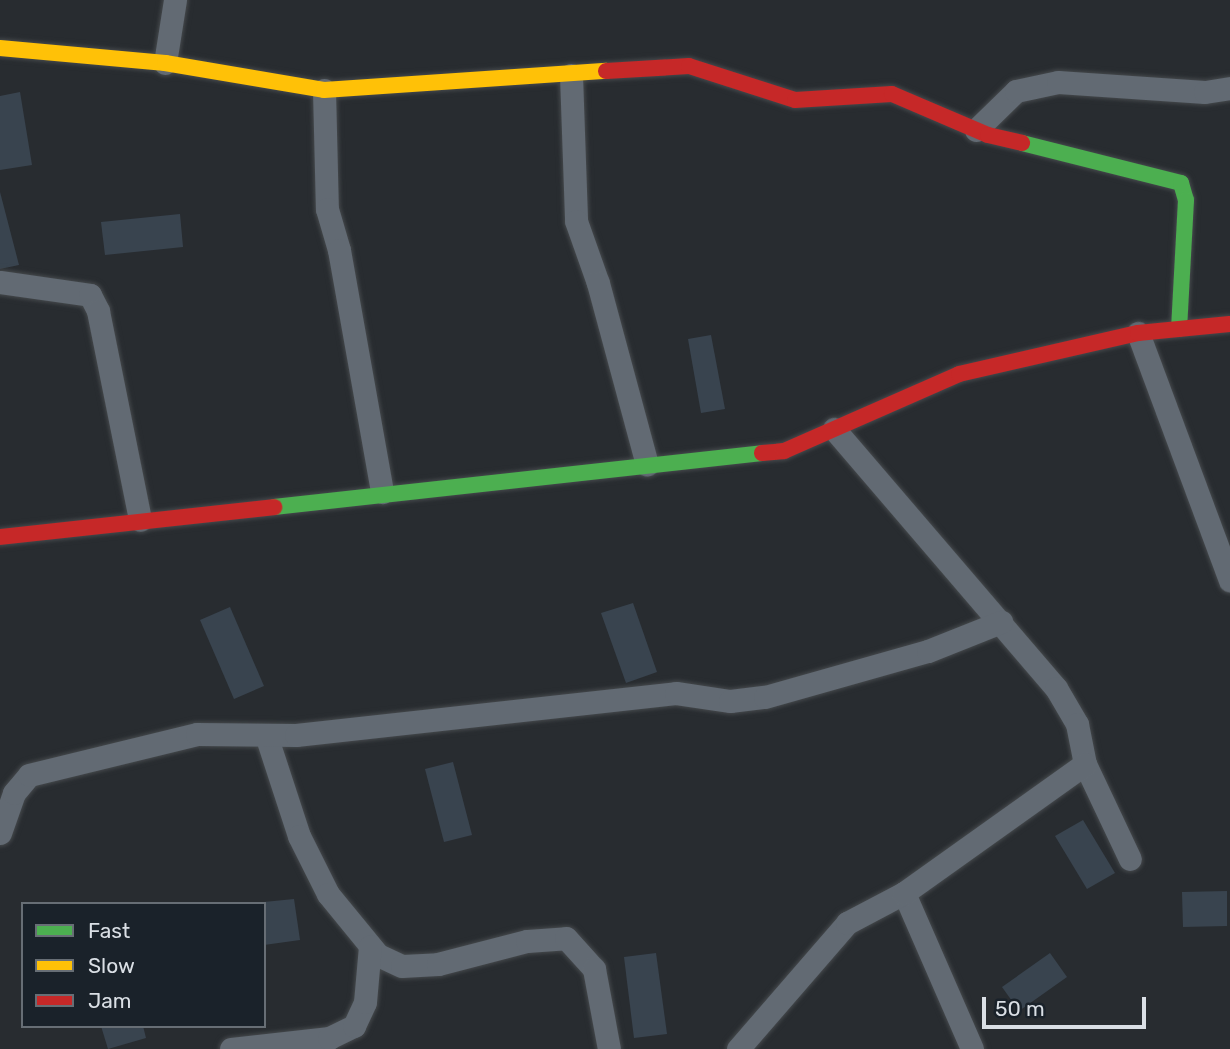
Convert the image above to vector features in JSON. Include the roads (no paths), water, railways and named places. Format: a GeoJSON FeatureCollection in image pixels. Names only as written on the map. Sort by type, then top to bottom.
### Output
{"type":"FeatureCollection","features":[{"type":"Feature","properties":{"kind":"street"},"geometry":{"type":"LineString","coordinates":[[165,63],[175,0]]}},
{"type":"Feature","properties":{"kind":"street"},"geometry":{"type":"LineString","coordinates":[[0,48],[165,63],[324,90],[689,66],[795,100],[892,94],[976,130],[1181,183],[1186,200],[1179,329]]}},
{"type":"Feature","properties":{"kind":"street"},"geometry":{"type":"LineString","coordinates":[[571,75],[576,221],[598,282],[647,465]]}},
{"type":"Feature","properties":{"kind":"street"},"geometry":{"type":"LineString","coordinates":[[976,130],[1016,91],[1058,82],[1205,92],[1230,88]]}},
{"type":"Feature","properties":{"kind":"street"},"geometry":{"type":"LineString","coordinates":[[324,90],[327,209],[339,250],[382,492]]}},
{"type":"Feature","properties":{"kind":"street"},"geometry":{"type":"LineString","coordinates":[[0,282],[90,295],[98,311],[140,520]]}},
{"type":"Feature","properties":{"kind":"street"},"geometry":{"type":"LineString","coordinates":[[0,537],[382,492],[784,451],[959,373],[1138,333],[1230,324]]}},
{"type":"Feature","properties":{"kind":"street"},"geometry":{"type":"LineString","coordinates":[[1138,333],[1230,580]]}},
{"type":"Feature","properties":{"kind":"street"},"geometry":{"type":"LineString","coordinates":[[834,429],[1056,688],[1077,724],[1085,764],[1129,859]]}},
{"type":"Feature","properties":{"kind":"street"},"geometry":{"type":"LineString","coordinates":[[0,833],[14,793],[29,775],[197,734],[266,735],[400,725],[677,693],[730,701],[765,697],[928,650],[1001,622]]}},
{"type":"Feature","properties":{"kind":"street"},"geometry":{"type":"LineString","coordinates":[[266,735],[299,836],[328,894],[378,956],[402,966],[438,964],[527,942],[566,938],[594,969],[609,1049]]}},
{"type":"Feature","properties":{"kind":"street"},"geometry":{"type":"LineString","coordinates":[[738,1049],[847,923],[904,893],[1085,764]]}},
{"type":"Feature","properties":{"kind":"street"},"geometry":{"type":"LineString","coordinates":[[904,893],[972,1049]]}},
{"type":"Feature","properties":{"kind":"street"},"geometry":{"type":"LineString","coordinates":[[231,1049],[329,1038],[354,1026],[365,1002],[370,946]]}}]}
